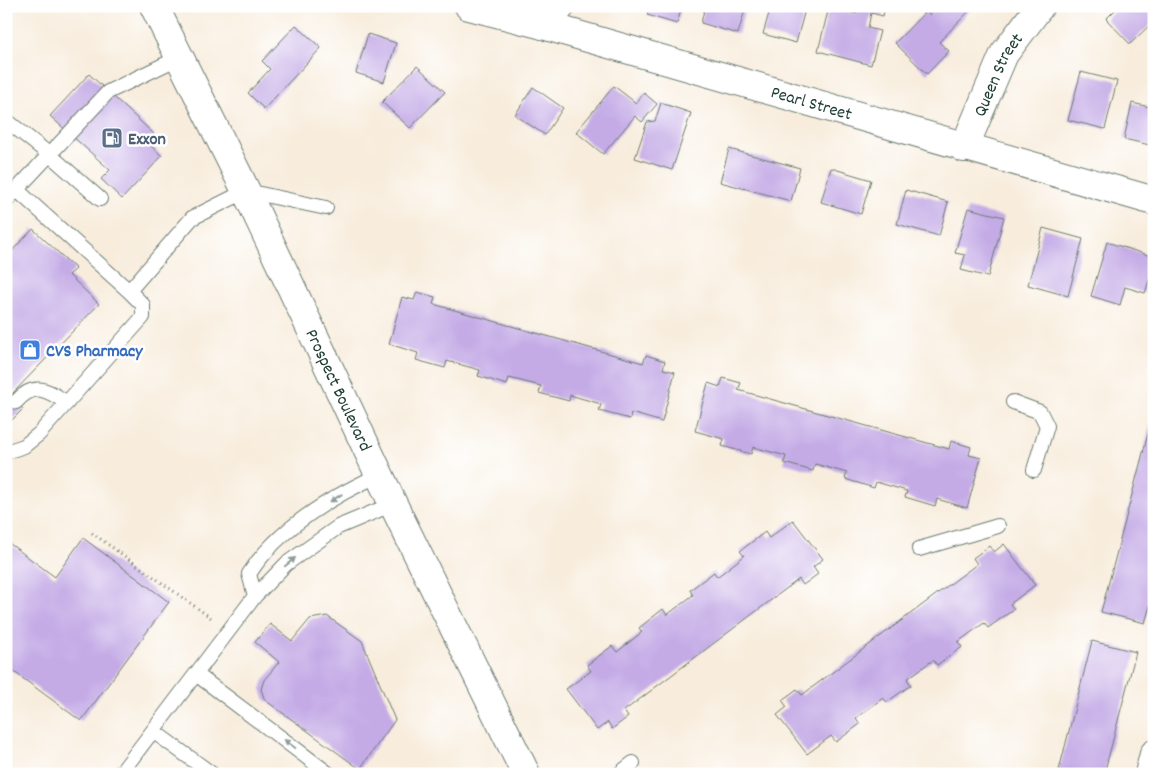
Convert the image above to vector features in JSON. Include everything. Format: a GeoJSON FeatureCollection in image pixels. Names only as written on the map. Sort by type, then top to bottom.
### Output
{"type":"FeatureCollection","features":[{"type":"Feature","properties":{"kind":"street","name":"Prospect Boulevard"},"geometry":{"type":"LineString","coordinates":[[154,6],[246,191],[379,475],[526,774]]}},
{"type":"Feature","properties":{"kind":"street","name":"Pearl Street"},"geometry":{"type":"LineString","coordinates":[[469,6],[552,16],[964,148],[1154,201]]}},
{"type":"Feature","properties":{"kind":"street","name":"Queen Street"},"geometry":{"type":"LineString","coordinates":[[964,148],[1004,54],[1040,6]]}},
{"type":"Feature","properties":{"kind":"street"},"geometry":{"type":"LineString","coordinates":[[1148,774],[1154,754]]}},
{"type":"Feature","properties":{"kind":"lane"},"geometry":{"type":"LineString","coordinates":[[6,201],[108,92],[180,57]]}},
{"type":"Feature","properties":{"kind":"lane"},"geometry":{"type":"LineString","coordinates":[[6,120],[50,154],[100,199]]}},
{"type":"Feature","properties":{"kind":"lane"},"geometry":{"type":"LineString","coordinates":[[6,452],[24,446],[39,434],[143,317],[142,305],[129,291],[16,190]]}},
{"type":"Feature","properties":{"kind":"lane"},"geometry":{"type":"LineString","coordinates":[[129,291],[192,218],[246,191],[326,208]]}},
{"type":"Feature","properties":{"kind":"lane"},"geometry":{"type":"LineString","coordinates":[[16,402],[22,395],[36,389],[48,390],[67,403]]}},
{"type":"Feature","properties":{"kind":"lane"},"geometry":{"type":"LineString","coordinates":[[1013,402],[1040,412],[1047,426],[1034,470]]}},
{"type":"Feature","properties":{"kind":"lane"},"geometry":{"type":"LineString","coordinates":[[255,596],[249,574],[258,560],[288,530],[350,489],[379,475]]}},
{"type":"Feature","properties":{"kind":"lane"},"geometry":{"type":"LineString","coordinates":[[120,774],[255,596],[286,564],[314,542],[338,527],[393,504]]}},
{"type":"Feature","properties":{"kind":"lane"},"geometry":{"type":"LineString","coordinates":[[919,549],[998,526]]}},
{"type":"Feature","properties":{"kind":"lane"},"geometry":{"type":"LineString","coordinates":[[196,674],[329,774]]}},
{"type":"Feature","properties":{"kind":"lane"},"geometry":{"type":"LineString","coordinates":[[153,731],[212,774]]}},
{"type":"Feature","properties":{"kind":"lane"},"geometry":{"type":"LineString","coordinates":[[619,774],[633,763]]}},
{"type":"Feature","properties":{"kind":"path"},"geometry":{"type":"LineString","coordinates":[[92,533],[229,631]]}},
{"type":"Feature","properties":{"kind":"building"},"geometry":{"type":"Polygon","coordinates":[[[650,6],[682,6],[677,24],[647,15],[650,6]]]}},
{"type":"Feature","properties":{"kind":"building"},"geometry":{"type":"Polygon","coordinates":[[[705,6],[746,6],[738,34],[701,23],[705,6]]]}},
{"type":"Feature","properties":{"kind":"building"},"geometry":{"type":"Polygon","coordinates":[[[771,6],[806,6],[796,43],[763,34],[771,6]]]}},
{"type":"Feature","properties":{"kind":"building"},"geometry":{"type":"Polygon","coordinates":[[[858,6],[885,6],[883,16],[871,13],[868,28],[880,31],[871,65],[818,51],[829,7],[856,14],[858,6]]]}},
{"type":"Feature","properties":{"kind":"building"},"geometry":{"type":"Polygon","coordinates":[[[938,6],[973,7],[939,42],[949,51],[927,74],[895,43],[926,11],[930,15],[938,6]]]}},
{"type":"Feature","properties":{"kind":"building"},"geometry":{"type":"Polygon","coordinates":[[[1119,6],[1154,6],[1154,21],[1130,44],[1106,19],[1119,6]]]}},
{"type":"Feature","properties":{"kind":"building"},"geometry":{"type":"Polygon","coordinates":[[[296,25],[321,48],[264,109],[248,93],[270,69],[262,61],[296,25]]]}},
{"type":"Feature","properties":{"kind":"building"},"geometry":{"type":"Polygon","coordinates":[[[368,34],[396,43],[384,82],[356,73],[368,34]]]}},
{"type":"Feature","properties":{"kind":"building"},"geometry":{"type":"Polygon","coordinates":[[[417,66],[445,92],[410,128],[382,102],[417,66]]]}},
{"type":"Feature","properties":{"kind":"building"},"geometry":{"type":"Polygon","coordinates":[[[1081,72],[1117,81],[1105,129],[1068,120],[1081,72]]]}},
{"type":"Feature","properties":{"kind":"building","name":"Exxon"},"geometry":{"type":"Polygon","coordinates":[[[89,74],[154,134],[147,142],[162,156],[122,199],[101,179],[110,170],[50,116],[89,74]]]}},
{"type":"Feature","properties":{"kind":"building"},"geometry":{"type":"Polygon","coordinates":[[[614,86],[636,103],[644,93],[657,104],[642,122],[635,116],[603,154],[576,132],[614,86]]]}},
{"type":"Feature","properties":{"kind":"building"},"geometry":{"type":"Polygon","coordinates":[[[533,87],[563,108],[545,135],[515,115],[533,87]]]}},
{"type":"Feature","properties":{"kind":"building"},"geometry":{"type":"Polygon","coordinates":[[[661,103],[691,113],[672,170],[635,158],[647,122],[655,121],[661,103]]]}},
{"type":"Feature","properties":{"kind":"building"},"geometry":{"type":"Polygon","coordinates":[[[1132,103],[1154,108],[1154,146],[1124,139],[1132,103]]]}},
{"type":"Feature","properties":{"kind":"building"},"geometry":{"type":"Polygon","coordinates":[[[729,149],[800,168],[791,201],[720,182],[729,149]]]}},
{"type":"Feature","properties":{"kind":"building"},"geometry":{"type":"Polygon","coordinates":[[[831,168],[871,180],[861,214],[821,202],[831,168]]]}},
{"type":"Feature","properties":{"kind":"building"},"geometry":{"type":"Polygon","coordinates":[[[906,190],[948,202],[939,236],[897,224],[906,190]]]}},
{"type":"Feature","properties":{"kind":"building"},"geometry":{"type":"Polygon","coordinates":[[[968,208],[1004,217],[988,277],[961,270],[965,255],[955,253],[968,208]]]}},
{"type":"Feature","properties":{"kind":"building"},"geometry":{"type":"Polygon","coordinates":[[[1043,228],[1083,239],[1068,296],[1028,285],[1043,228]]]}},
{"type":"Feature","properties":{"kind":"building","name":"CVS Pharmacy"},"geometry":{"type":"Polygon","coordinates":[[[33,229],[76,269],[69,275],[99,304],[10,396],[23,409],[8,424],[6,257],[33,229]]]}},
{"type":"Feature","properties":{"kind":"building"},"geometry":{"type":"Polygon","coordinates":[[[1107,242],[1154,257],[1154,265],[1145,293],[1125,287],[1120,305],[1091,296],[1107,242]]]}},
{"type":"Feature","properties":{"kind":"building"},"geometry":{"type":"Polygon","coordinates":[[[417,292],[435,297],[433,304],[643,363],[646,355],[665,361],[663,369],[675,372],[662,422],[631,413],[630,419],[599,411],[601,404],[570,395],[569,401],[539,393],[541,386],[509,378],[507,385],[478,376],[480,370],[447,361],[445,368],[416,360],[418,353],[389,344],[402,297],[414,300],[417,292]]]}},
{"type":"Feature","properties":{"kind":"building"},"geometry":{"type":"Polygon","coordinates":[[[723,378],[741,383],[738,390],[949,449],[951,441],[971,447],[969,455],[981,458],[967,508],[937,499],[935,506],[905,497],[907,491],[876,482],[874,488],[845,479],[847,473],[815,464],[813,471],[784,463],[786,456],[753,447],[751,454],[722,446],[724,439],[695,431],[708,383],[720,387],[723,378]]]}},
{"type":"Feature","properties":{"kind":"building"},"geometry":{"type":"Polygon","coordinates":[[[1153,415],[1154,592],[1145,623],[1101,612],[1153,415]]]}},
{"type":"Feature","properties":{"kind":"building"},"geometry":{"type":"Polygon","coordinates":[[[793,520],[823,559],[813,567],[818,574],[803,585],[799,579],[624,711],[628,717],[612,729],[608,722],[597,730],[566,689],[591,671],[587,665],[612,646],[617,652],[642,632],[639,628],[663,609],[667,615],[693,595],[690,590],[714,572],[717,577],[744,556],[740,551],[765,532],[769,538],[793,520]]]}},
{"type":"Feature","properties":{"kind":"building"},"geometry":{"type":"Polygon","coordinates":[[[83,538],[169,602],[81,721],[6,666],[6,541],[55,577],[83,538]]]}},
{"type":"Feature","properties":{"kind":"building"},"geometry":{"type":"Polygon","coordinates":[[[1004,544],[1035,585],[1010,604],[1014,609],[988,628],[984,623],[958,642],[962,647],[937,665],[933,660],[907,679],[911,685],[887,702],[883,698],[856,718],[860,724],[836,742],[831,736],[807,754],[777,715],[787,707],[782,700],[797,689],[802,695],[977,564],[973,558],[989,546],[994,552],[1004,544]]]}},
{"type":"Feature","properties":{"kind":"building"},"geometry":{"type":"Polygon","coordinates":[[[327,616],[362,641],[395,720],[360,769],[269,703],[264,698],[261,689],[264,680],[279,662],[255,642],[270,624],[292,641],[310,619],[327,616]]]}},
{"type":"Feature","properties":{"kind":"building"},"geometry":{"type":"Polygon","coordinates":[[[1092,641],[1136,652],[1104,774],[1058,774],[1092,641]]]}},
{"type":"Feature","properties":{"kind":"place","name":"Exxon"},"geometry":{"type":"Point","coordinates":[112,138]}},
{"type":"Feature","properties":{"kind":"place","name":"CVS Pharmacy"},"geometry":{"type":"Point","coordinates":[30,350]}}]}
